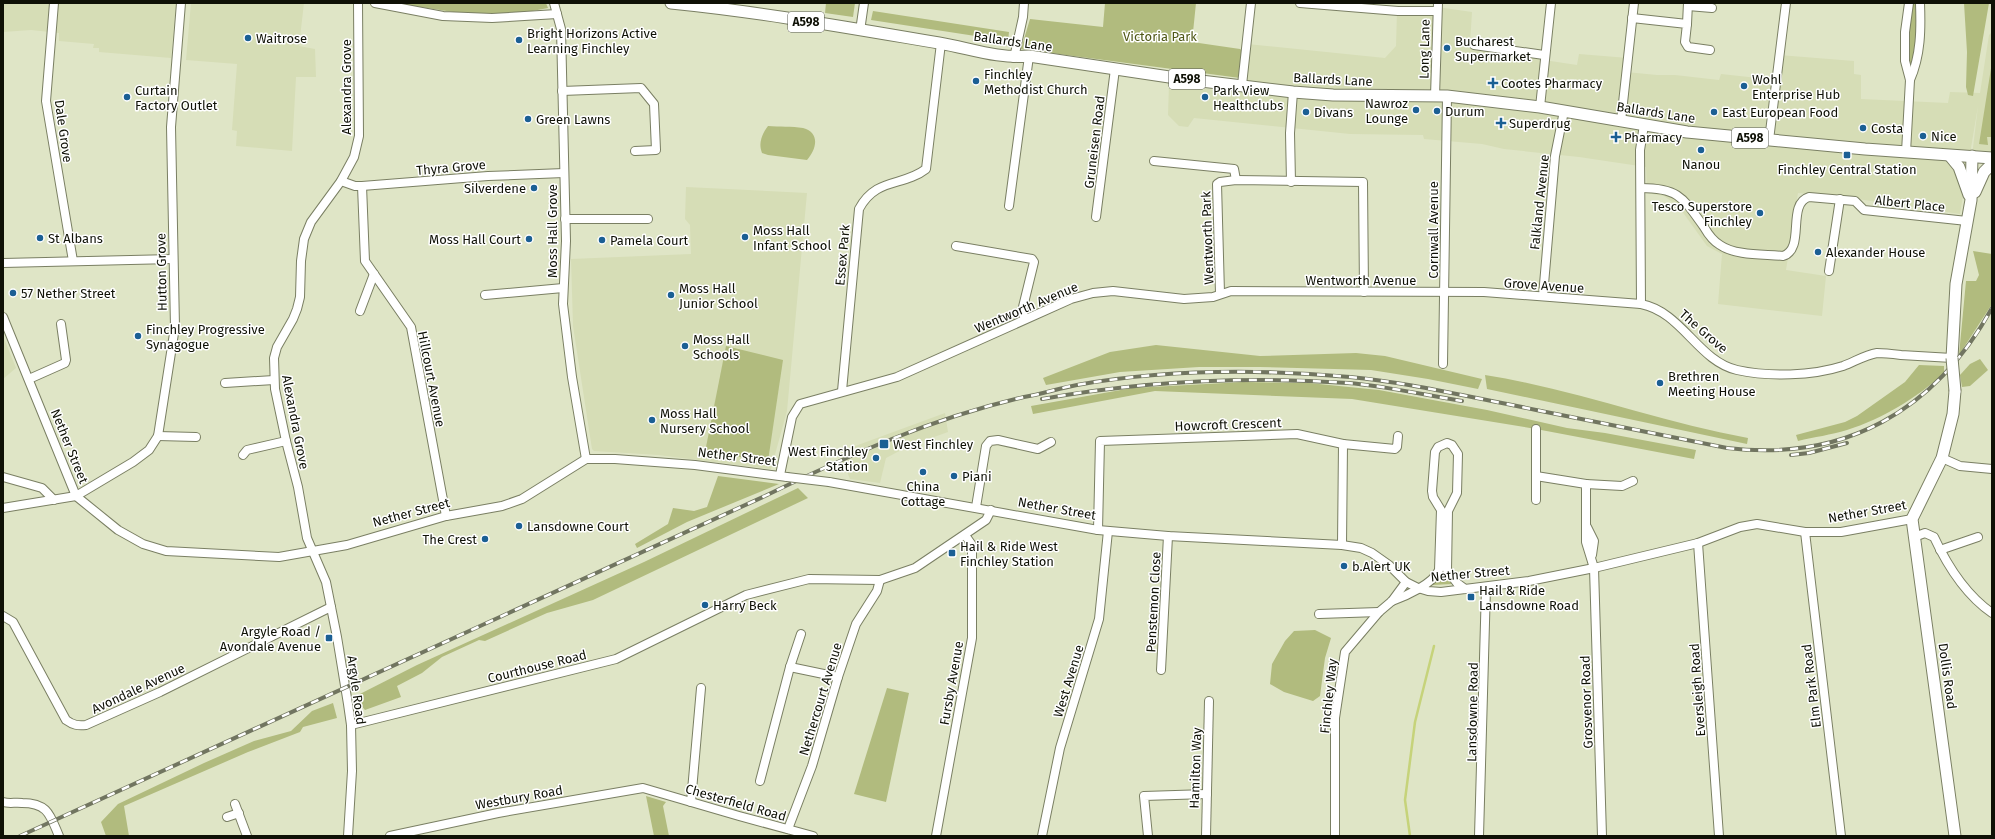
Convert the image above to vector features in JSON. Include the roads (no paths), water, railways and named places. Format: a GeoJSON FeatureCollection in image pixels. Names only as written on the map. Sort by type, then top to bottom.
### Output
{"type":"FeatureCollection","features":[{"type":"Feature","properties":{"kind":"main road","name":"Ballards Lane"},"geometry":{"type":"LineString","coordinates":[[671,3],[704,5],[941,43],[1014,58],[1029,56],[1115,69],[1293,92],[1333,95],[1447,96],[1540,107],[1687,132],[1950,156],[1972,156]]}},
{"type":"Feature","properties":{"kind":"main road"},"geometry":{"type":"LineString","coordinates":[[1950,156],[1959,167],[1971,200]]}},
{"type":"Feature","properties":{"kind":"main road","name":"A598"},"geometry":{"type":"LineString","coordinates":[[1972,156],[1992,158]]}},
{"type":"Feature","properties":{"kind":"main road","name":"Nether Street"},"geometry":{"type":"LineString","coordinates":[[1912,519],[1942,458],[1953,414],[1955,391],[1952,358],[1956,284],[1971,200],[1972,156]]}},
{"type":"Feature","properties":{"kind":"main road","name":"Nether Street"},"geometry":{"type":"LineString","coordinates":[[1971,200],[1984,172],[1992,164]]}},
{"type":"Feature","properties":{"kind":"main road","name":"Dollis Road"},"geometry":{"type":"LineString","coordinates":[[1912,519],[1955,836]]}},
{"type":"Feature","properties":{"kind":"street","name":"Dale Grove"},"geometry":{"type":"LineString","coordinates":[[54,3],[46,101],[73,261]]}},
{"type":"Feature","properties":{"kind":"street","name":"Hutton Grove"},"geometry":{"type":"LineString","coordinates":[[76,496],[133,462],[148,450],[158,436],[175,327],[171,127],[181,3]]}},
{"type":"Feature","properties":{"kind":"street","name":"Alexandra Grove"},"geometry":{"type":"LineString","coordinates":[[314,552],[307,538],[298,487],[286,441],[274,380],[274,358],[277,347],[293,319],[300,297],[301,261],[304,239],[311,222],[341,181],[354,157],[359,136],[358,3]]}},
{"type":"Feature","properties":{"kind":"street"},"geometry":{"type":"LineString","coordinates":[[376,3],[443,16],[492,18],[557,14]]}},
{"type":"Feature","properties":{"kind":"street","name":"Moss Hall Grove"},"geometry":{"type":"LineString","coordinates":[[554,3],[561,29],[565,219],[563,288],[572,377],[586,459]]}},
{"type":"Feature","properties":{"kind":"street"},"geometry":{"type":"LineString","coordinates":[[860,31],[864,3]]}},
{"type":"Feature","properties":{"kind":"street"},"geometry":{"type":"LineString","coordinates":[[1014,58],[1023,17],[1024,3]]}},
{"type":"Feature","properties":{"kind":"street"},"geometry":{"type":"LineString","coordinates":[[1242,86],[1251,3]]}},
{"type":"Feature","properties":{"kind":"street"},"geometry":{"type":"LineString","coordinates":[[1300,3],[1398,11],[1437,7]]}},
{"type":"Feature","properties":{"kind":"street"},"geometry":{"type":"LineString","coordinates":[[1540,107],[1544,55],[1551,3]]}},
{"type":"Feature","properties":{"kind":"street"},"geometry":{"type":"LineString","coordinates":[[1621,121],[1634,3]]}},
{"type":"Feature","properties":{"kind":"street"},"geometry":{"type":"LineString","coordinates":[[1769,140],[1786,3]]}},
{"type":"Feature","properties":{"kind":"street"},"geometry":{"type":"LineString","coordinates":[[1906,152],[1910,80],[1905,62],[1909,3]]}},
{"type":"Feature","properties":{"kind":"street"},"geometry":{"type":"LineString","coordinates":[[1910,80],[1916,66],[1921,31],[1920,3]]}},
{"type":"Feature","properties":{"kind":"street"},"geometry":{"type":"LineString","coordinates":[[1710,50],[1688,47],[1685,42],[1688,5],[1712,8]]}},
{"type":"Feature","properties":{"kind":"street","name":"Long Lane"},"geometry":{"type":"LineString","coordinates":[[1435,96],[1437,7]]}},
{"type":"Feature","properties":{"kind":"street"},"geometry":{"type":"LineString","coordinates":[[1632,18],[1687,24]]}},
{"type":"Feature","properties":{"kind":"street","name":"Essex Park"},"geometry":{"type":"LineString","coordinates":[[842,391],[859,209],[863,201],[874,191],[921,174],[926,169],[941,43]]}},
{"type":"Feature","properties":{"kind":"street"},"geometry":{"type":"LineString","coordinates":[[1474,45],[1544,55]]}},
{"type":"Feature","properties":{"kind":"street"},"geometry":{"type":"LineString","coordinates":[[1009,206],[1029,56]]}},
{"type":"Feature","properties":{"kind":"street","name":"Gruneisen Road"},"geometry":{"type":"LineString","coordinates":[[1096,217],[1115,69]]}},
{"type":"Feature","properties":{"kind":"street"},"geometry":{"type":"LineString","coordinates":[[562,91],[641,88],[654,104],[656,150],[635,151]]}},
{"type":"Feature","properties":{"kind":"street"},"geometry":{"type":"LineString","coordinates":[[1291,182],[1290,133],[1293,92]]}},
{"type":"Feature","properties":{"kind":"street","name":"Cornwall Avenue"},"geometry":{"type":"LineString","coordinates":[[1443,364],[1447,96]]}},
{"type":"Feature","properties":{"kind":"street","name":"Falkland Avenue"},"geometry":{"type":"LineString","coordinates":[[1543,296],[1555,156],[1564,111]]}},
{"type":"Feature","properties":{"kind":"street"},"geometry":{"type":"LineString","coordinates":[[1642,304],[1640,150],[1644,125]]}},
{"type":"Feature","properties":{"kind":"street"},"geometry":{"type":"LineString","coordinates":[[1154,161],[1234,169],[1236,180]]}},
{"type":"Feature","properties":{"kind":"street","name":"Thyra Grove"},"geometry":{"type":"LineString","coordinates":[[341,181],[354,186],[362,186],[488,176],[564,173]]}},
{"type":"Feature","properties":{"kind":"street","name":"Wentworth Park"},"geometry":{"type":"LineString","coordinates":[[1220,294],[1217,184],[1220,182],[1236,180],[1363,182],[1364,292]]}},
{"type":"Feature","properties":{"kind":"street","name":"Hillcourt Avenue"},"geometry":{"type":"LineString","coordinates":[[362,186],[365,261],[411,327],[446,516]]}},
{"type":"Feature","properties":{"kind":"street"},"geometry":{"type":"LineString","coordinates":[[1641,188],[1654,188],[1672,192],[1682,198],[1712,239],[1721,246],[1738,251],[1783,256],[1787,255],[1793,247],[1799,206],[1804,199],[1809,197],[1840,199],[1829,270]]}},
{"type":"Feature","properties":{"kind":"street","name":"Albert Place"},"geometry":{"type":"LineString","coordinates":[[1840,199],[1855,201],[1864,210],[1967,221]]}},
{"type":"Feature","properties":{"kind":"street"},"geometry":{"type":"LineString","coordinates":[[565,219],[648,219]]}},
{"type":"Feature","properties":{"kind":"street"},"geometry":{"type":"LineString","coordinates":[[956,246],[1032,259],[1034,262],[1022,311],[1025,319]]}},
{"type":"Feature","properties":{"kind":"street"},"geometry":{"type":"LineString","coordinates":[[3,263],[173,259]]}},
{"type":"Feature","properties":{"kind":"street"},"geometry":{"type":"LineString","coordinates":[[360,311],[374,274]]}},
{"type":"Feature","properties":{"kind":"street"},"geometry":{"type":"LineString","coordinates":[[485,295],[563,288]]}},
{"type":"Feature","properties":{"kind":"street","name":"Wentworth Avenue"},"geometry":{"type":"LineString","coordinates":[[842,391],[897,376],[1071,299],[1093,293],[1133,292],[1184,299],[1213,296],[1231,291],[1444,292]]}},
{"type":"Feature","properties":{"kind":"street","name":"Grove Avenue"},"geometry":{"type":"LineString","coordinates":[[1444,292],[1543,296],[1642,304]]}},
{"type":"Feature","properties":{"kind":"street","name":"The Grove"},"geometry":{"type":"LineString","coordinates":[[1642,304],[1654,307],[1665,313],[1711,356],[1737,370],[1787,374],[1812,373],[1843,366],[1878,353],[1952,358]]}},
{"type":"Feature","properties":{"kind":"street","name":"Nether Street"},"geometry":{"type":"LineString","coordinates":[[3,317],[76,496],[118,530],[143,544],[166,552],[279,557],[314,552],[346,545],[446,516],[502,506],[522,499],[586,459],[615,459],[695,464],[829,482],[976,507],[1098,530],[1168,536],[1342,545],[1361,548],[1372,553],[1389,565],[1406,582],[1428,592],[1486,588],[1529,582],[1698,543],[1740,526],[1757,524],[1805,532],[1841,532],[1912,519]]}},
{"type":"Feature","properties":{"kind":"street"},"geometry":{"type":"LineString","coordinates":[[29,379],[65,363],[66,360],[61,324]]}},
{"type":"Feature","properties":{"kind":"street"},"geometry":{"type":"LineString","coordinates":[[225,383],[274,380]]}},
{"type":"Feature","properties":{"kind":"street"},"geometry":{"type":"LineString","coordinates":[[783,476],[792,417],[800,404],[842,391]]}},
{"type":"Feature","properties":{"kind":"street"},"geometry":{"type":"LineString","coordinates":[[1536,429],[1536,500]]}},
{"type":"Feature","properties":{"kind":"street","name":"Howcroft Crescent"},"geometry":{"type":"LineString","coordinates":[[1098,530],[1100,441],[1297,434],[1343,444]]}},
{"type":"Feature","properties":{"kind":"street"},"geometry":{"type":"LineString","coordinates":[[158,436],[196,437]]}},
{"type":"Feature","properties":{"kind":"street"},"geometry":{"type":"LineString","coordinates":[[1342,545],[1343,444],[1395,449],[1398,447],[1398,436]]}},
{"type":"Feature","properties":{"kind":"street"},"geometry":{"type":"LineString","coordinates":[[976,507],[986,446],[990,441],[998,440],[1038,449],[1050,442]]}},
{"type":"Feature","properties":{"kind":"street"},"geometry":{"type":"LineString","coordinates":[[243,455],[248,450],[286,441]]}},
{"type":"Feature","properties":{"kind":"street"},"geometry":{"type":"LineString","coordinates":[[1392,601],[1408,596],[1429,581],[1437,574],[1439,570],[1441,510],[1433,497],[1432,491],[1435,452],[1438,447],[1447,443],[1452,445],[1458,454],[1457,493],[1448,511],[1447,570],[1457,583],[1465,589]]}},
{"type":"Feature","properties":{"kind":"street"},"geometry":{"type":"LineString","coordinates":[[1942,458],[1960,466],[1992,469]]}},
{"type":"Feature","properties":{"kind":"street"},"geometry":{"type":"LineString","coordinates":[[1536,476],[1586,484],[1622,486],[1633,481]]}},
{"type":"Feature","properties":{"kind":"street"},"geometry":{"type":"LineString","coordinates":[[3,477],[42,488],[54,500]]}},
{"type":"Feature","properties":{"kind":"street","name":"Grosvenor Road"},"geometry":{"type":"LineString","coordinates":[[1586,484],[1586,542],[1592,556],[1594,568],[1602,836]]}},
{"type":"Feature","properties":{"kind":"street"},"geometry":{"type":"LineString","coordinates":[[3,508],[76,496]]}},
{"type":"Feature","properties":{"kind":"street","name":"Courthouse Road"},"geometry":{"type":"LineString","coordinates":[[351,725],[616,659],[746,595],[809,579],[880,580],[915,568],[986,520],[991,510]]}},
{"type":"Feature","properties":{"kind":"street","name":"West Avenue"},"geometry":{"type":"LineString","coordinates":[[1042,836],[1060,748],[1099,619],[1108,531]]}},
{"type":"Feature","properties":{"kind":"street","name":"Elm Park Road"},"geometry":{"type":"LineString","coordinates":[[1805,532],[1841,836]]}},
{"type":"Feature","properties":{"kind":"street"},"geometry":{"type":"LineString","coordinates":[[1914,537],[1925,533],[1934,537],[1940,550],[1962,583],[1992,613]]}},
{"type":"Feature","properties":{"kind":"street","name":"Fursby Avenue"},"geometry":{"type":"LineString","coordinates":[[936,836],[972,638],[972,545],[965,535]]}},
{"type":"Feature","properties":{"kind":"street","name":"Penstemon Close"},"geometry":{"type":"LineString","coordinates":[[1161,670],[1168,536]]}},
{"type":"Feature","properties":{"kind":"street"},"geometry":{"type":"LineString","coordinates":[[1940,550],[1978,537]]}},
{"type":"Feature","properties":{"kind":"street","name":"Eversleigh Road"},"geometry":{"type":"LineString","coordinates":[[1698,543],[1719,836]]}},
{"type":"Feature","properties":{"kind":"street","name":"Argyle Road"},"geometry":{"type":"LineString","coordinates":[[314,552],[326,582],[337,637],[351,725],[352,771],[348,836]]}},
{"type":"Feature","properties":{"kind":"street","name":"Nethercourt Avenue"},"geometry":{"type":"LineString","coordinates":[[788,829],[812,766],[838,677],[856,624],[877,591],[880,580]]}},
{"type":"Feature","properties":{"kind":"street","name":"Finchley Way"},"geometry":{"type":"LineString","coordinates":[[1335,836],[1335,718],[1345,652],[1378,612],[1392,601],[1406,582]]}},
{"type":"Feature","properties":{"kind":"street","name":"Lansdowne Road"},"geometry":{"type":"LineString","coordinates":[[1480,836],[1486,588]]}},
{"type":"Feature","properties":{"kind":"street","name":"Avondale Avenue"},"geometry":{"type":"LineString","coordinates":[[3,616],[13,622],[66,720],[78,726],[86,725],[160,692],[331,607]]}},
{"type":"Feature","properties":{"kind":"street"},"geometry":{"type":"LineString","coordinates":[[1319,614],[1378,612]]}},
{"type":"Feature","properties":{"kind":"street"},"geometry":{"type":"LineString","coordinates":[[760,781],[790,668],[801,634]]}},
{"type":"Feature","properties":{"kind":"street"},"geometry":{"type":"LineString","coordinates":[[790,668],[838,677]]}},
{"type":"Feature","properties":{"kind":"street"},"geometry":{"type":"LineString","coordinates":[[691,802],[701,688]]}},
{"type":"Feature","properties":{"kind":"street","name":"Hamilton Way"},"geometry":{"type":"LineString","coordinates":[[1206,836],[1209,701]]}},
{"type":"Feature","properties":{"kind":"street","name":"Westbury Road"},"geometry":{"type":"LineString","coordinates":[[390,836],[498,813],[605,794],[643,788],[653,790]]}},
{"type":"Feature","properties":{"kind":"street","name":"Chesterfield Road"},"geometry":{"type":"LineString","coordinates":[[653,790],[813,836]]}},
{"type":"Feature","properties":{"kind":"street"},"geometry":{"type":"LineString","coordinates":[[1148,836],[1144,796],[1207,794]]}},
{"type":"Feature","properties":{"kind":"street"},"geometry":{"type":"LineString","coordinates":[[3,802],[32,803],[41,806],[49,812],[59,836]]}},
{"type":"Feature","properties":{"kind":"street"},"geometry":{"type":"LineString","coordinates":[[236,804],[247,836]]}},
{"type":"Feature","properties":{"kind":"street"},"geometry":{"type":"LineString","coordinates":[[227,817],[239,813]]}},
{"type":"Feature","properties":{"kind":"waterway"},"geometry":{"type":"LineString","coordinates":[[1410,836],[1405,800],[1415,722],[1434,646]]}},
{"type":"Feature","properties":{"kind":"railway"},"geometry":{"type":"LineString","coordinates":[[20,836],[828,466],[924,427],[990,406],[1071,386],[1145,376],[1214,372],[1316,374],[1370,379],[1448,392],[1727,448],[1770,450],[1810,447],[1848,437],[1882,422],[1914,401],[1943,375],[1969,344],[1992,308]]}},
{"type":"Feature","properties":{"kind":"railway"},"geometry":{"type":"LineString","coordinates":[[1042,399],[1156,384],[1233,380],[1271,380],[1362,384],[1462,401]]}},
{"type":"Feature","properties":{"kind":"railway"},"geometry":{"type":"LineString","coordinates":[[1791,455],[1809,453],[1847,443]]}},
{"type":"Feature","properties":{"kind":"place","name":"Waitrose"},"geometry":{"type":"Point","coordinates":[248,38]}},
{"type":"Feature","properties":{"kind":"place","name":"Bright Horizons Active Learning Finchley"},"geometry":{"type":"Point","coordinates":[519,40]}},
{"type":"Feature","properties":{"kind":"place","name":"Bucharest Supermarket"},"geometry":{"type":"Point","coordinates":[1447,48]}},
{"type":"Feature","properties":{"kind":"place","name":"Finchley Methodist Church"},"geometry":{"type":"Point","coordinates":[976,81]}},
{"type":"Feature","properties":{"kind":"place","name":"Cootes Pharmacy"},"geometry":{"type":"Point","coordinates":[1493,83]}},
{"type":"Feature","properties":{"kind":"place","name":"Wohl Enterprise Hub"},"geometry":{"type":"Point","coordinates":[1744,86]}},
{"type":"Feature","properties":{"kind":"place","name":"Curtain Factory Outlet"},"geometry":{"type":"Point","coordinates":[127,97]}},
{"type":"Feature","properties":{"kind":"place","name":"Park View Healthclubs"},"geometry":{"type":"Point","coordinates":[1205,97]}},
{"type":"Feature","properties":{"kind":"place","name":"Nawroz Lounge"},"geometry":{"type":"Point","coordinates":[1416,110]}},
{"type":"Feature","properties":{"kind":"place","name":"Durum"},"geometry":{"type":"Point","coordinates":[1437,111]}},
{"type":"Feature","properties":{"kind":"place","name":"Divans"},"geometry":{"type":"Point","coordinates":[1306,112]}},
{"type":"Feature","properties":{"kind":"place","name":"East European Food"},"geometry":{"type":"Point","coordinates":[1714,112]}},
{"type":"Feature","properties":{"kind":"place","name":"Green Lawns"},"geometry":{"type":"Point","coordinates":[528,119]}},
{"type":"Feature","properties":{"kind":"place","name":"Superdrug"},"geometry":{"type":"Point","coordinates":[1501,123]}},
{"type":"Feature","properties":{"kind":"place","name":"Costa"},"geometry":{"type":"Point","coordinates":[1863,128]}},
{"type":"Feature","properties":{"kind":"place","name":"Nice"},"geometry":{"type":"Point","coordinates":[1923,136]}},
{"type":"Feature","properties":{"kind":"place","name":"Pharmacy"},"geometry":{"type":"Point","coordinates":[1616,137]}},
{"type":"Feature","properties":{"kind":"place","name":"Nanou"},"geometry":{"type":"Point","coordinates":[1701,150]}},
{"type":"Feature","properties":{"kind":"place","name":"Finchley Central Station"},"geometry":{"type":"Point","coordinates":[1847,155]}},
{"type":"Feature","properties":{"kind":"place","name":"Silverdene"},"geometry":{"type":"Point","coordinates":[534,188]}},
{"type":"Feature","properties":{"kind":"place","name":"Tesco Superstore Finchley"},"geometry":{"type":"Point","coordinates":[1760,213]}},
{"type":"Feature","properties":{"kind":"place","name":"Moss Hall Infant School"},"geometry":{"type":"Point","coordinates":[745,237]}},
{"type":"Feature","properties":{"kind":"place","name":"St Albans"},"geometry":{"type":"Point","coordinates":[40,238]}},
{"type":"Feature","properties":{"kind":"place","name":"Moss Hall Court"},"geometry":{"type":"Point","coordinates":[529,239]}},
{"type":"Feature","properties":{"kind":"place","name":"Pamela Court"},"geometry":{"type":"Point","coordinates":[602,240]}},
{"type":"Feature","properties":{"kind":"place","name":"Alexander House"},"geometry":{"type":"Point","coordinates":[1818,252]}},
{"type":"Feature","properties":{"kind":"place","name":"57 Nether Street"},"geometry":{"type":"Point","coordinates":[13,293]}},
{"type":"Feature","properties":{"kind":"place","name":"Moss Hall Junior School"},"geometry":{"type":"Point","coordinates":[671,295]}},
{"type":"Feature","properties":{"kind":"place","name":"Finchley Progressive Synagogue"},"geometry":{"type":"Point","coordinates":[138,336]}},
{"type":"Feature","properties":{"kind":"place","name":"Moss Hall Schools"},"geometry":{"type":"Point","coordinates":[685,346]}},
{"type":"Feature","properties":{"kind":"place","name":"Brethren Meeting House"},"geometry":{"type":"Point","coordinates":[1660,383]}},
{"type":"Feature","properties":{"kind":"place","name":"Moss Hall Nursery School"},"geometry":{"type":"Point","coordinates":[652,420]}},
{"type":"Feature","properties":{"kind":"place","name":"West Finchley"},"geometry":{"type":"Point","coordinates":[884,444]}},
{"type":"Feature","properties":{"kind":"place","name":"West Finchley Station"},"geometry":{"type":"Point","coordinates":[876,458]}},
{"type":"Feature","properties":{"kind":"place","name":"China Cottage"},"geometry":{"type":"Point","coordinates":[923,472]}},
{"type":"Feature","properties":{"kind":"place","name":"Piani"},"geometry":{"type":"Point","coordinates":[954,476]}},
{"type":"Feature","properties":{"kind":"place","name":"Lansdowne Court"},"geometry":{"type":"Point","coordinates":[519,526]}},
{"type":"Feature","properties":{"kind":"place","name":"The Crest"},"geometry":{"type":"Point","coordinates":[485,539]}},
{"type":"Feature","properties":{"kind":"place","name":"Hail & Ride West Finchley Station"},"geometry":{"type":"Point","coordinates":[952,553]}},
{"type":"Feature","properties":{"kind":"place","name":"b.Alert UK"},"geometry":{"type":"Point","coordinates":[1344,566]}},
{"type":"Feature","properties":{"kind":"place","name":"Hail & Ride Lansdowne Road"},"geometry":{"type":"Point","coordinates":[1471,597]}},
{"type":"Feature","properties":{"kind":"place","name":"Harry Beck"},"geometry":{"type":"Point","coordinates":[705,605]}},
{"type":"Feature","properties":{"kind":"place","name":"Argyle Road / Avondale Avenue"},"geometry":{"type":"Point","coordinates":[329,638]}},
{"type":"Feature","properties":{"kind":"park label","name":"Victoria Park"},"geometry":{"type":"Point","coordinates":[1160,36]}}]}
